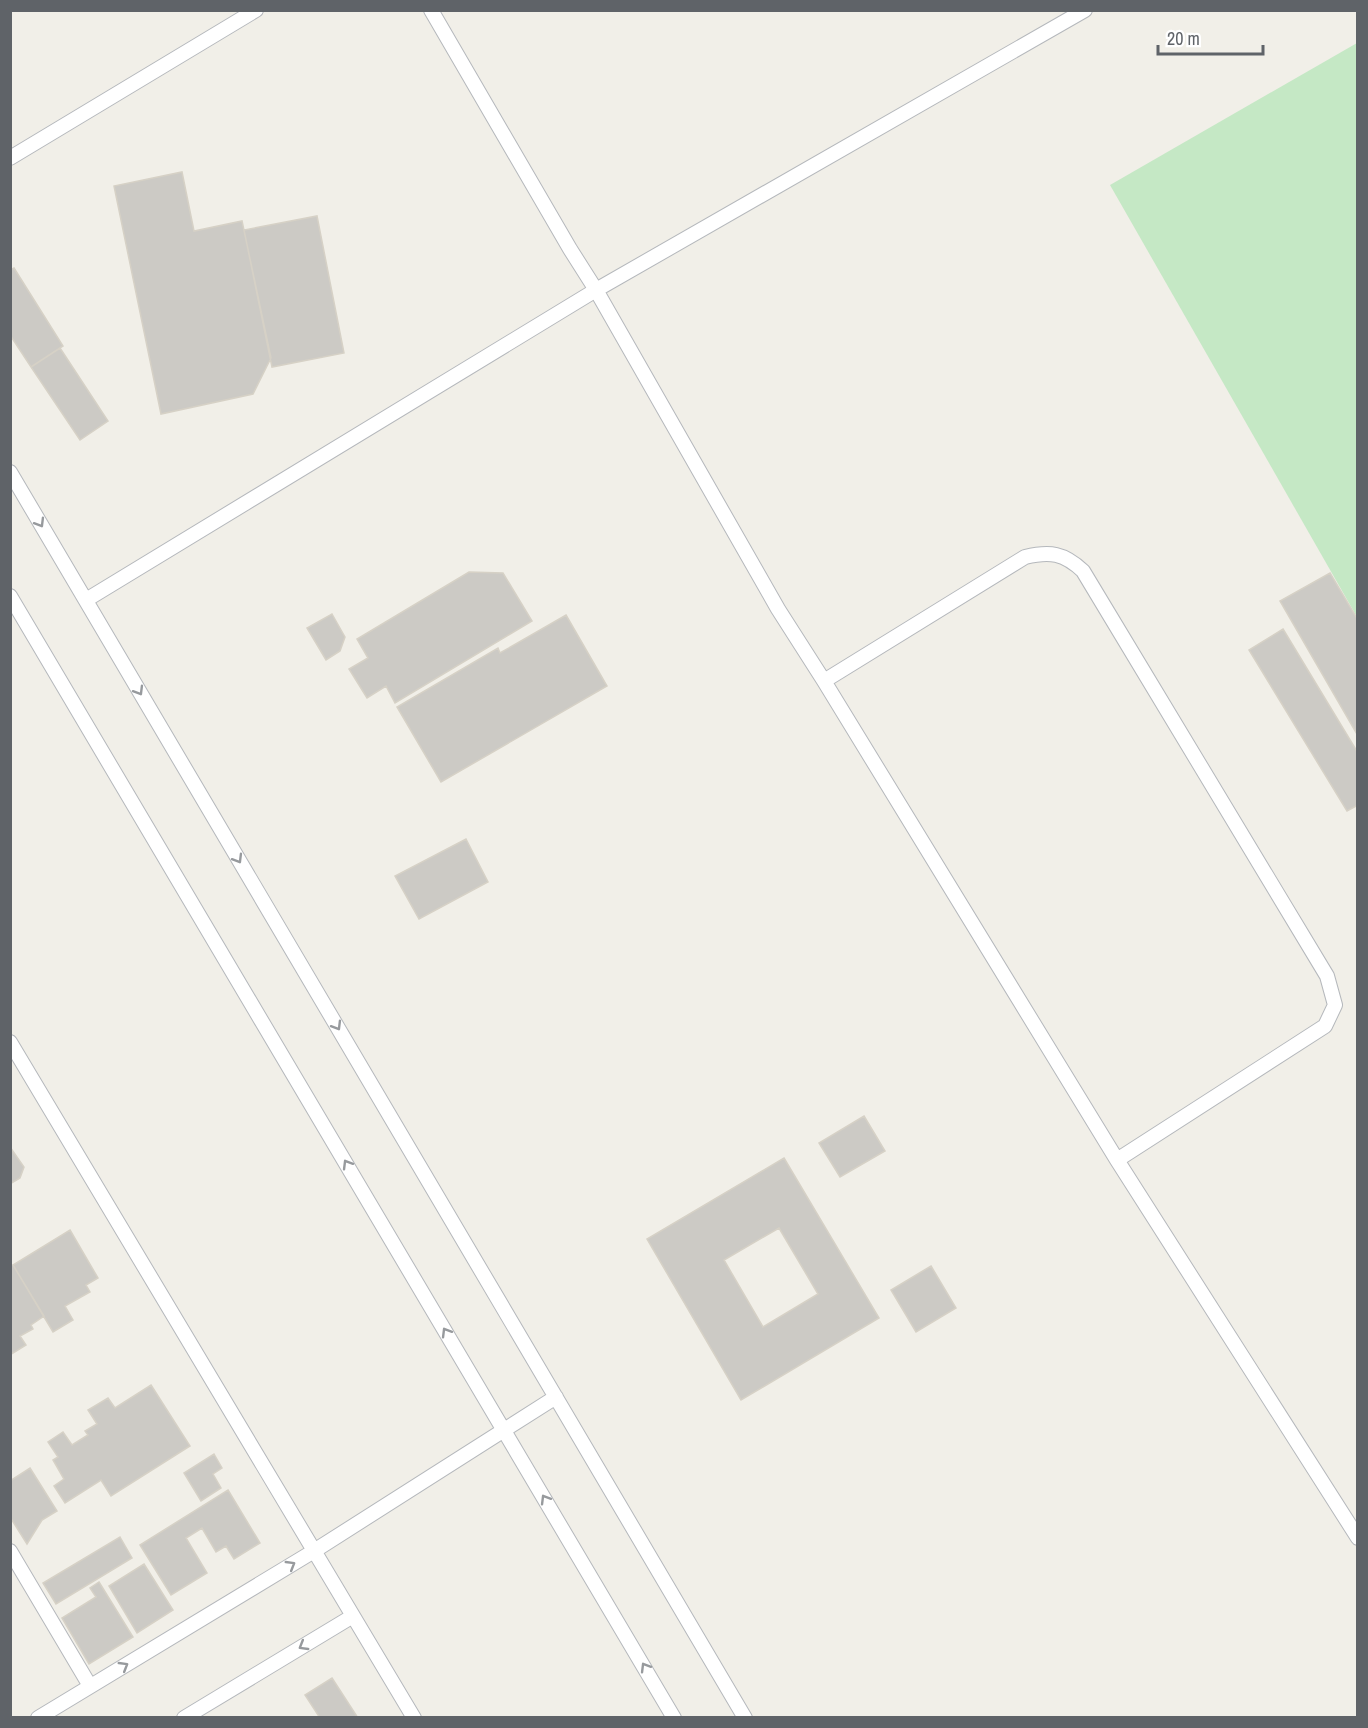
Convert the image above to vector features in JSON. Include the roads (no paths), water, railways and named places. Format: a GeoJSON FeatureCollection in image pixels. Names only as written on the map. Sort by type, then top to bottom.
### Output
{"type":"FeatureCollection","features":[{"type":"Feature","properties":{"kind":"lane"},"geometry":{"type":"LineString","coordinates":[[10,158],[256,10]]}},
{"type":"Feature","properties":{"kind":"lane"},"geometry":{"type":"LineString","coordinates":[[431,10],[596,290],[778,609],[1118,1160],[1358,1538]]}},
{"type":"Feature","properties":{"kind":"lane"},"geometry":{"type":"LineString","coordinates":[[86,600],[596,290],[1085,10]]}},
{"type":"Feature","properties":{"kind":"lane"},"geometry":{"type":"LineString","coordinates":[[10,472],[745,1718]]}},
{"type":"Feature","properties":{"kind":"lane"},"geometry":{"type":"LineString","coordinates":[[824,681],[1025,557],[1043,552],[1057,555],[1073,561],[1083,571],[1327,976],[1335,1005],[1325,1026],[1118,1160]]}},
{"type":"Feature","properties":{"kind":"lane"},"geometry":{"type":"LineString","coordinates":[[10,596],[674,1718]]}},
{"type":"Feature","properties":{"kind":"lane"},"geometry":{"type":"LineString","coordinates":[[11,1044],[414,1718]]}},
{"type":"Feature","properties":{"kind":"lane"},"geometry":{"type":"LineString","coordinates":[[38,1718],[314,1551],[556,1397]]}},
{"type":"Feature","properties":{"kind":"lane"},"geometry":{"type":"LineString","coordinates":[[10,1551],[90,1686]]}},
{"type":"Feature","properties":{"kind":"lane"},"geometry":{"type":"LineString","coordinates":[[184,1718],[353,1616]]}}]}
